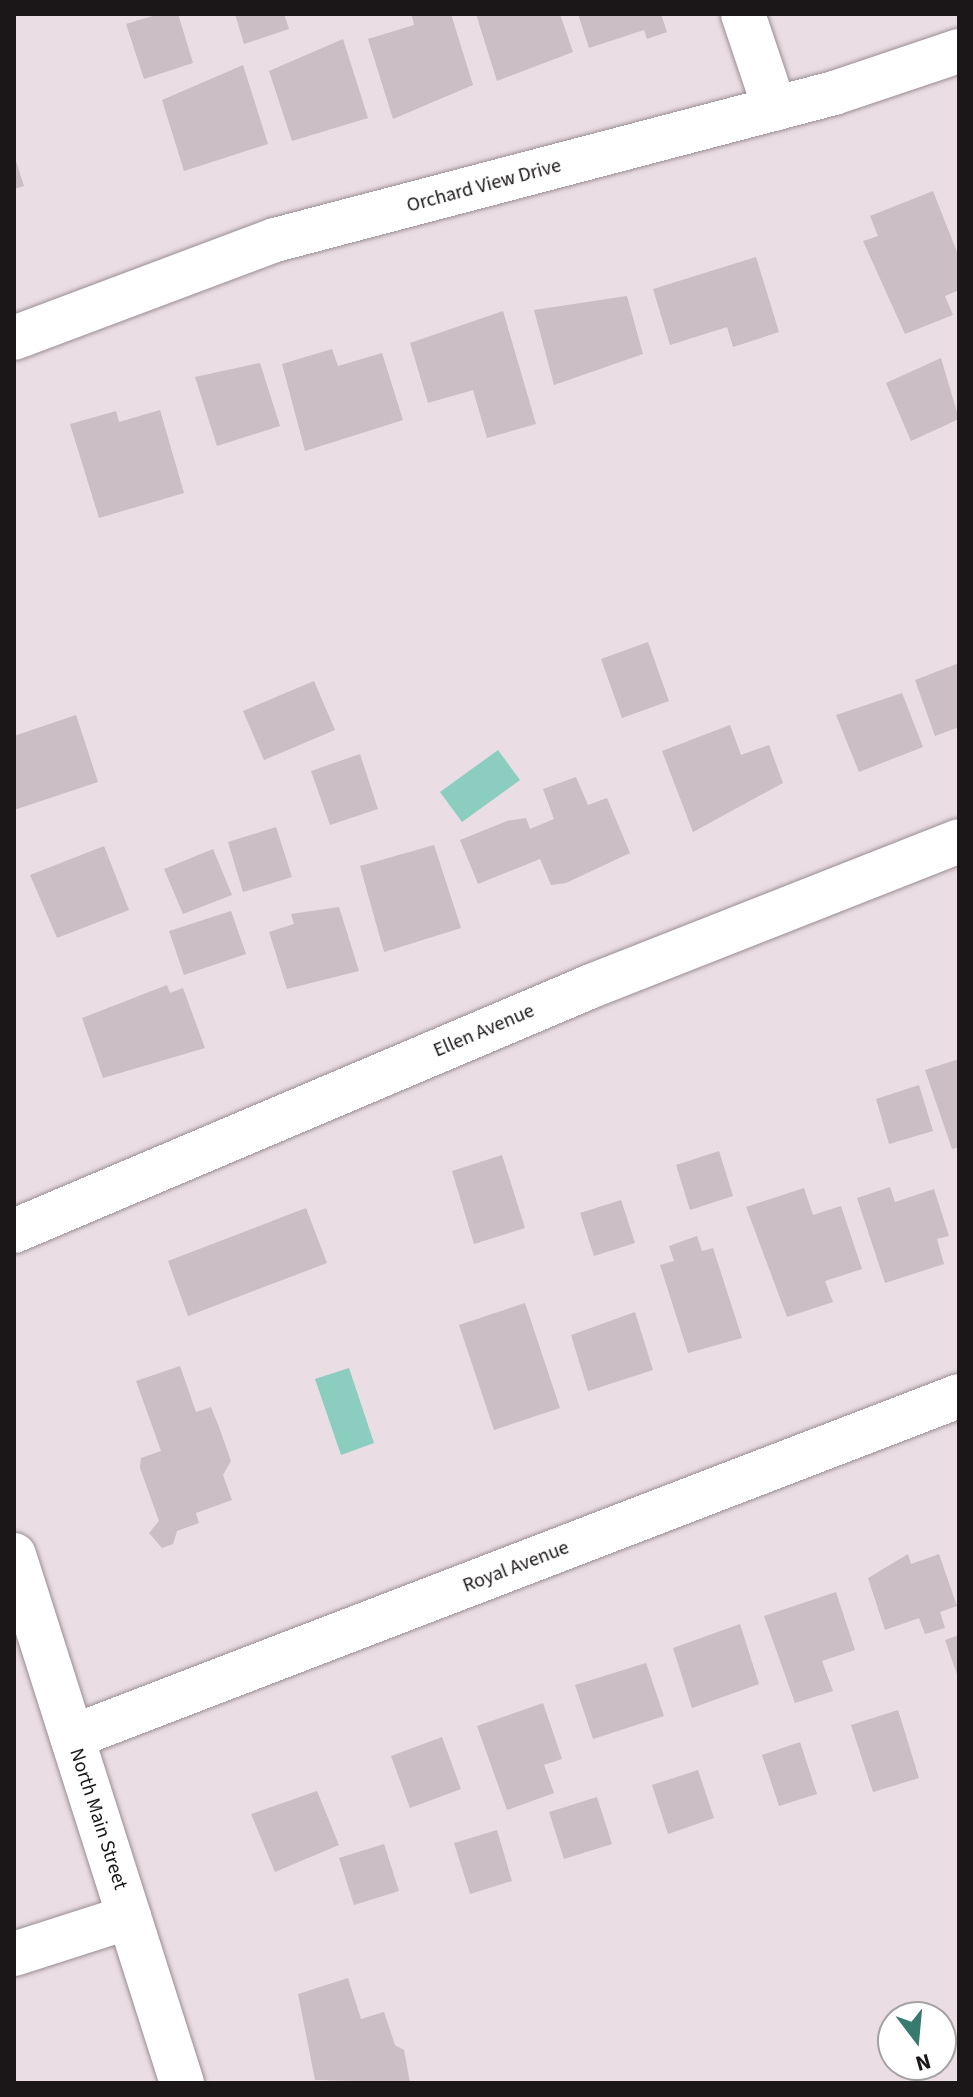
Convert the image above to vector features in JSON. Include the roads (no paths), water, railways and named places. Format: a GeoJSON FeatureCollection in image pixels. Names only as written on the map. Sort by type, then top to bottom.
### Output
{"type":"FeatureCollection","features":[{"type":"Feature","properties":{"kind":"street"},"geometry":{"type":"LineString","coordinates":[[743,14],[775,109]]}},
{"type":"Feature","properties":{"kind":"street","name":"Orchard View Drive"},"geometry":{"type":"LineString","coordinates":[[14,338],[275,240],[775,109],[959,51]]}},
{"type":"Feature","properties":{"kind":"street","name":"Ellen Avenue"},"geometry":{"type":"LineString","coordinates":[[14,1231],[589,987],[959,841]]}},
{"type":"Feature","properties":{"kind":"street","name":"Royal Avenue"},"geometry":{"type":"LineString","coordinates":[[72,1737],[959,1396]]}},
{"type":"Feature","properties":{"kind":"street","name":"North Main Street"},"geometry":{"type":"LineString","coordinates":[[14,1555],[182,2083]]}},
{"type":"Feature","properties":{"kind":"street"},"geometry":{"type":"LineString","coordinates":[[14,1954],[129,1917]]}}]}
